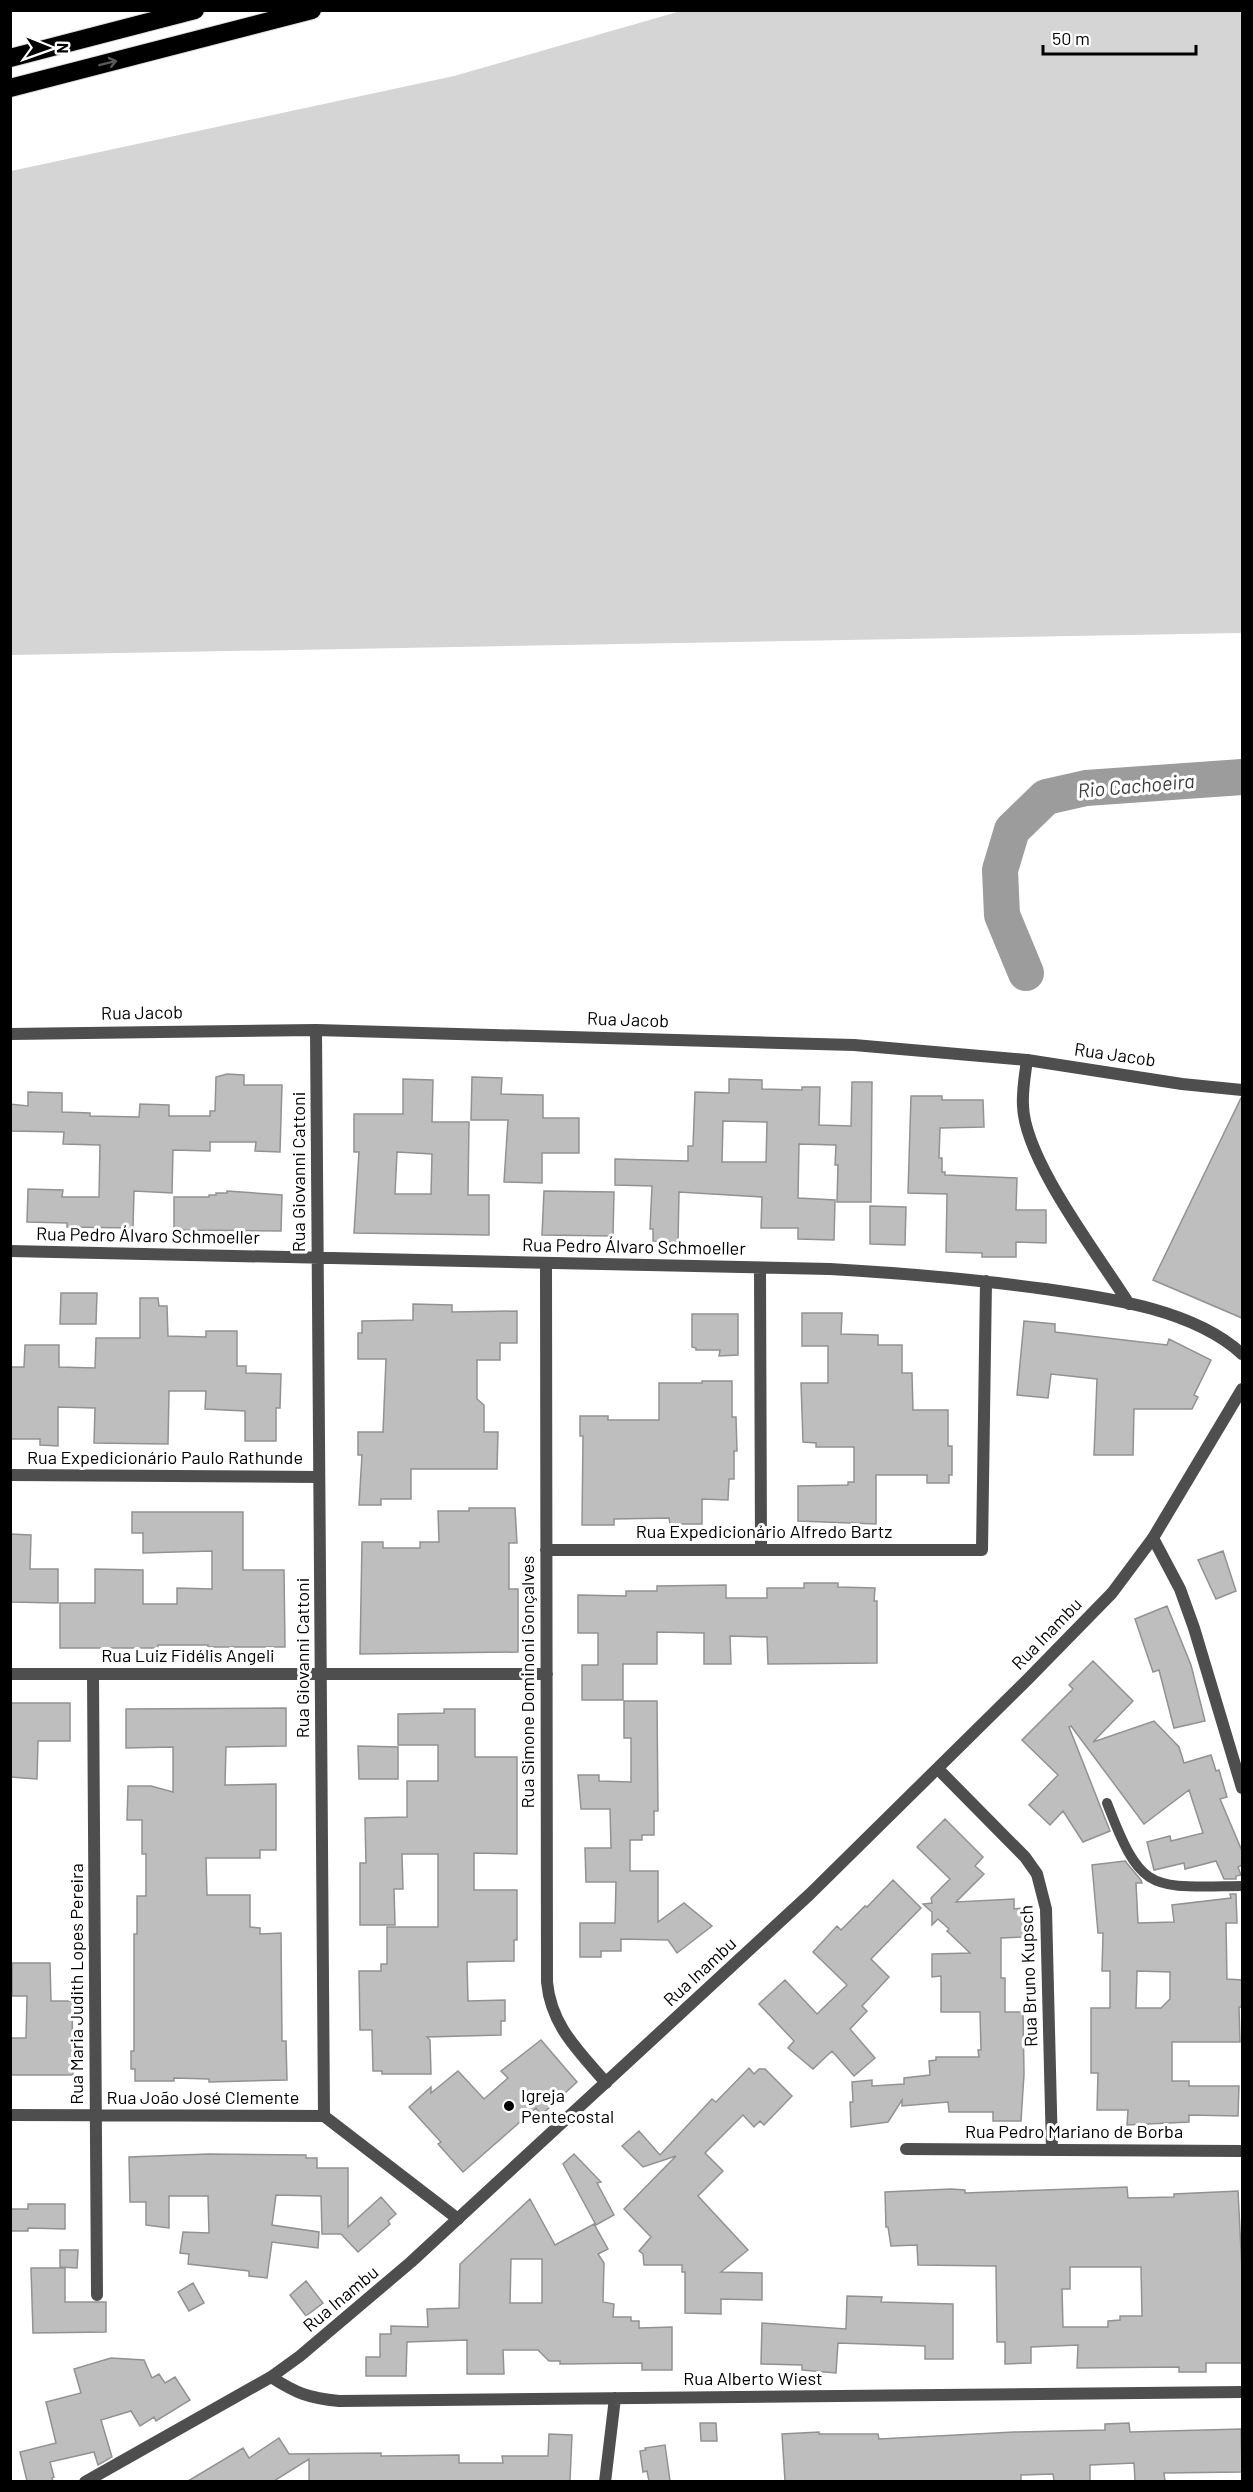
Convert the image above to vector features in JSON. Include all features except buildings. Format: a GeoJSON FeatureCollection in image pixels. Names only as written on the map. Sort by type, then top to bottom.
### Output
{"type":"FeatureCollection","features":[{"type":"Feature","properties":{"kind":"highway"},"geometry":{"type":"LineString","coordinates":[[10,58],[195,10]]}},
{"type":"Feature","properties":{"kind":"highway"},"geometry":{"type":"LineString","coordinates":[[10,88],[312,10]]}},
{"type":"Feature","properties":{"kind":"street","name":"Rua Jacob"},"geometry":{"type":"LineString","coordinates":[[10,1034],[316,1030],[854,1045],[1027,1060],[1242,1090]]}},
{"type":"Feature","properties":{"kind":"street","name":"Rua Giovanni Cattoni"},"geometry":{"type":"LineString","coordinates":[[316,1030],[324,2116]]}},
{"type":"Feature","properties":{"kind":"street"},"geometry":{"type":"LineString","coordinates":[[1027,1060],[1023,1107],[1027,1129],[1039,1161],[1130,1304]]}},
{"type":"Feature","properties":{"kind":"street","name":"Rua Pedro Álvaro Schmoeller"},"geometry":{"type":"LineString","coordinates":[[10,1251],[882,1272],[986,1281],[1130,1304],[1173,1316],[1204,1329],[1242,1354]]}},
{"type":"Feature","properties":{"kind":"street","name":"Rua Simone Dominoni Gonçalves"},"geometry":{"type":"LineString","coordinates":[[546,1263],[548,1996],[561,2029],[606,2083]]}},
{"type":"Feature","properties":{"kind":"street"},"geometry":{"type":"LineString","coordinates":[[760,1268],[761,1550]]}},
{"type":"Feature","properties":{"kind":"street","name":"Rua Expedicionário Alfredo Bartz"},"geometry":{"type":"LineString","coordinates":[[546,1550],[982,1550],[986,1281]]}},
{"type":"Feature","properties":{"kind":"street","name":"Rua Inambu"},"geometry":{"type":"LineString","coordinates":[[85,2481],[271,2376],[344,2321],[458,2219],[810,1894],[938,1769],[1112,1593],[1153,1538],[1242,1389]]}},
{"type":"Feature","properties":{"kind":"street","name":"Rua Expedicionário Paulo Rathunde"},"geometry":{"type":"LineString","coordinates":[[10,1475],[319,1477]]}},
{"type":"Feature","properties":{"kind":"street"},"geometry":{"type":"LineString","coordinates":[[1153,1538],[1180,1589],[1194,1628],[1242,1788]]}},
{"type":"Feature","properties":{"kind":"street","name":"Rua Luiz Fidélis Angeli"},"geometry":{"type":"LineString","coordinates":[[10,1674],[547,1674]]}},
{"type":"Feature","properties":{"kind":"street","name":"Rua Maria Judith Lopes Pereira"},"geometry":{"type":"LineString","coordinates":[[93,1674],[97,2295]]}},
{"type":"Feature","properties":{"kind":"street","name":"Rua Bruno Kupsch"},"geometry":{"type":"LineString","coordinates":[[938,1769],[1025,1857],[1037,1874],[1043,1893],[1046,1909],[1052,2150]]}},
{"type":"Feature","properties":{"kind":"street","name":"Rua João José Clemente"},"geometry":{"type":"LineString","coordinates":[[10,2115],[324,2116]]}},
{"type":"Feature","properties":{"kind":"street"},"geometry":{"type":"LineString","coordinates":[[324,2116],[458,2219]]}},
{"type":"Feature","properties":{"kind":"street","name":"Rua Pedro Mariano de Borba"},"geometry":{"type":"LineString","coordinates":[[906,2149],[1242,2151]]}},
{"type":"Feature","properties":{"kind":"street","name":"Rua Alberto Wiest"},"geometry":{"type":"LineString","coordinates":[[271,2376],[293,2391],[314,2399],[339,2401],[1242,2392]]}},
{"type":"Feature","properties":{"kind":"street"},"geometry":{"type":"LineString","coordinates":[[605,2481],[615,2398]]}},
{"type":"Feature","properties":{"kind":"lane"},"geometry":{"type":"LineString","coordinates":[[1107,1803],[1129,1856],[1153,1881],[1170,1887],[1242,1886]]}},
{"type":"Feature","properties":{"kind":"shaded area"},"geometry":{"type":"Polygon","coordinates":[[[681,11],[1242,11],[1242,633],[11,655],[11,171],[454,76],[681,11]]]}},
{"type":"Feature","properties":{"kind":"waterway","name":"Rio Cachoeira"},"geometry":{"type":"LineString","coordinates":[[1026,973],[1002,915],[1000,870],[1012,830],[1046,797],[1086,788],[1242,777]]}},
{"type":"Feature","properties":{"kind":"place","name":"Igreja Pentecostal"},"geometry":{"type":"Point","coordinates":[509,2106]}}]}
